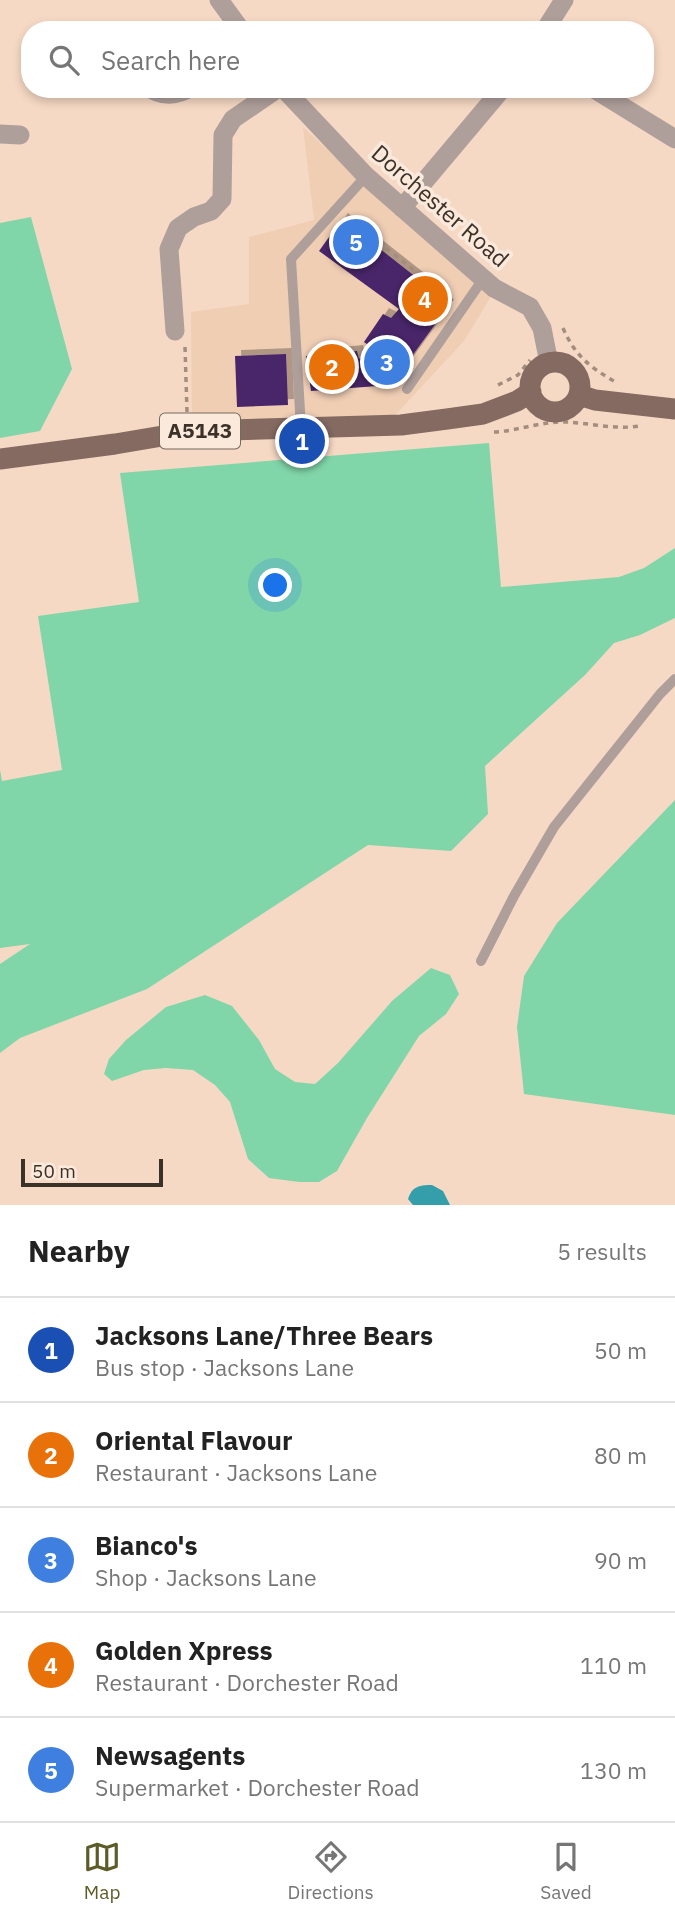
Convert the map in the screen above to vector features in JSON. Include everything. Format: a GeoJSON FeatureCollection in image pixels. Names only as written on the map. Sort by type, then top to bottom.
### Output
{"type":"FeatureCollection","features":[{"type":"Feature","properties":{"kind":"main road"},"geometry":{"type":"LineString","coordinates":[[541,358],[566,364],[576,372],[580,383],[579,395],[572,405],[554,412],[542,408],[531,392],[532,377],[542,366],[541,358]]}},
{"type":"Feature","properties":{"kind":"main road","name":"A5143"},"geometry":{"type":"LineString","coordinates":[[0,460],[187,432],[401,425],[483,414],[531,392]]}},
{"type":"Feature","properties":{"kind":"main road"},"geometry":{"type":"LineString","coordinates":[[579,395],[595,400],[675,409]]}},
{"type":"Feature","properties":{"kind":"street"},"geometry":{"type":"LineString","coordinates":[[219,0],[234,21]]}},
{"type":"Feature","properties":{"kind":"street"},"geometry":{"type":"LineString","coordinates":[[551,21],[565,0]]}},
{"type":"Feature","properties":{"kind":"street"},"geometry":{"type":"LineString","coordinates":[[175,331],[169,249],[177,228],[194,217],[211,211],[222,199],[223,135],[233,119],[264,98]]}},
{"type":"Feature","properties":{"kind":"street","name":"Dorchester Road"},"geometry":{"type":"LineString","coordinates":[[292,98],[366,176],[402,208],[494,288],[530,307],[542,328],[547,345],[541,358]]}},
{"type":"Feature","properties":{"kind":"street"},"geometry":{"type":"LineString","coordinates":[[402,208],[494,98]]}},
{"type":"Feature","properties":{"kind":"street"},"geometry":{"type":"LineString","coordinates":[[609,98],[675,139]]}},
{"type":"Feature","properties":{"kind":"lane"},"geometry":{"type":"LineString","coordinates":[[155,98],[176,98]]}},
{"type":"Feature","properties":{"kind":"lane"},"geometry":{"type":"LineString","coordinates":[[301,428],[291,259],[366,176]]}},
{"type":"Feature","properties":{"kind":"lane"},"geometry":{"type":"LineString","coordinates":[[407,389],[484,279]]}},
{"type":"Feature","properties":{"kind":"lane"},"geometry":{"type":"LineString","coordinates":[[481,961],[514,896],[554,827],[660,694],[675,679]]}},
{"type":"Feature","properties":{"kind":"path"},"geometry":{"type":"LineString","coordinates":[[337,209],[463,309]]}},
{"type":"Feature","properties":{"kind":"path"},"geometry":{"type":"LineString","coordinates":[[561,323],[570,345],[581,359],[614,381]]}},
{"type":"Feature","properties":{"kind":"path"},"geometry":{"type":"LineString","coordinates":[[175,331],[185,334],[187,432]]}},
{"type":"Feature","properties":{"kind":"path"},"geometry":{"type":"LineString","coordinates":[[492,388],[518,375],[541,358]]}},
{"type":"Feature","properties":{"kind":"path"},"geometry":{"type":"LineString","coordinates":[[514,431],[564,422],[622,427],[642,425]]}},
{"type":"Feature","properties":{"kind":"shaded area"},"geometry":{"type":"Polygon","coordinates":[[[303,127],[413,228],[492,295],[464,341],[386,425],[192,431],[191,312],[249,304],[249,237],[314,220],[303,127]]]}},
{"type":"Feature","properties":{"kind":"green space"},"geometry":{"type":"Polygon","coordinates":[[[31,217],[72,369],[40,431],[0,438],[0,223],[31,217]]]}},
{"type":"Feature","properties":{"kind":"green space"},"geometry":{"type":"Polygon","coordinates":[[[489,443],[501,587],[619,577],[644,568],[675,548],[675,618],[640,635],[614,643],[585,675],[485,766],[488,814],[451,851],[368,845],[147,989],[20,1038],[0,1053],[0,964],[30,944],[0,948],[0,770],[2,781],[62,770],[38,616],[139,602],[120,473],[489,443]]]}},
{"type":"Feature","properties":{"kind":"green space"},"geometry":{"type":"Polygon","coordinates":[[[675,800],[675,1115],[524,1094],[517,1027],[524,976],[557,923],[675,800]]]}},
{"type":"Feature","properties":{"kind":"green space"},"geometry":{"type":"Polygon","coordinates":[[[431,968],[450,975],[459,994],[446,1014],[419,1036],[337,1171],[319,1182],[269,1178],[248,1159],[230,1102],[215,1085],[193,1070],[144,1070],[112,1081],[104,1074],[109,1059],[126,1040],[166,1007],[205,995],[232,1006],[259,1040],[275,1069],[295,1082],[315,1084],[338,1063],[392,1001],[431,968]]]}},
{"type":"Feature","properties":{"kind":"water"},"geometry":{"type":"Polygon","coordinates":[[[432,1185],[443,1191],[450,1205],[413,1205],[408,1199],[417,1187],[432,1185]]]}},
{"type":"Feature","properties":{"kind":"building"},"geometry":{"type":"Polygon","coordinates":[[[342,219],[440,296],[426,316],[436,323],[391,385],[311,391],[306,356],[357,351],[359,359],[371,347],[364,342],[383,314],[391,318],[399,309],[319,251],[342,219]]]}},
{"type":"Feature","properties":{"kind":"building"},"geometry":{"type":"Polygon","coordinates":[[[286,354],[288,405],[237,407],[235,356],[286,354]]]}},
{"type":"Feature","properties":{"kind":"place","name":"Newsagents"},"geometry":{"type":"Point","coordinates":[356,242]}},
{"type":"Feature","properties":{"kind":"place","name":"Golden Xpress"},"geometry":{"type":"Point","coordinates":[425,299]}},
{"type":"Feature","properties":{"kind":"place","name":"Bianco's"},"geometry":{"type":"Point","coordinates":[387,362]}},
{"type":"Feature","properties":{"kind":"place","name":"Oriental Flavour"},"geometry":{"type":"Point","coordinates":[332,367]}},
{"type":"Feature","properties":{"kind":"place","name":"Jacksons Lane/Three Bears"},"geometry":{"type":"Point","coordinates":[302,441]}}]}
